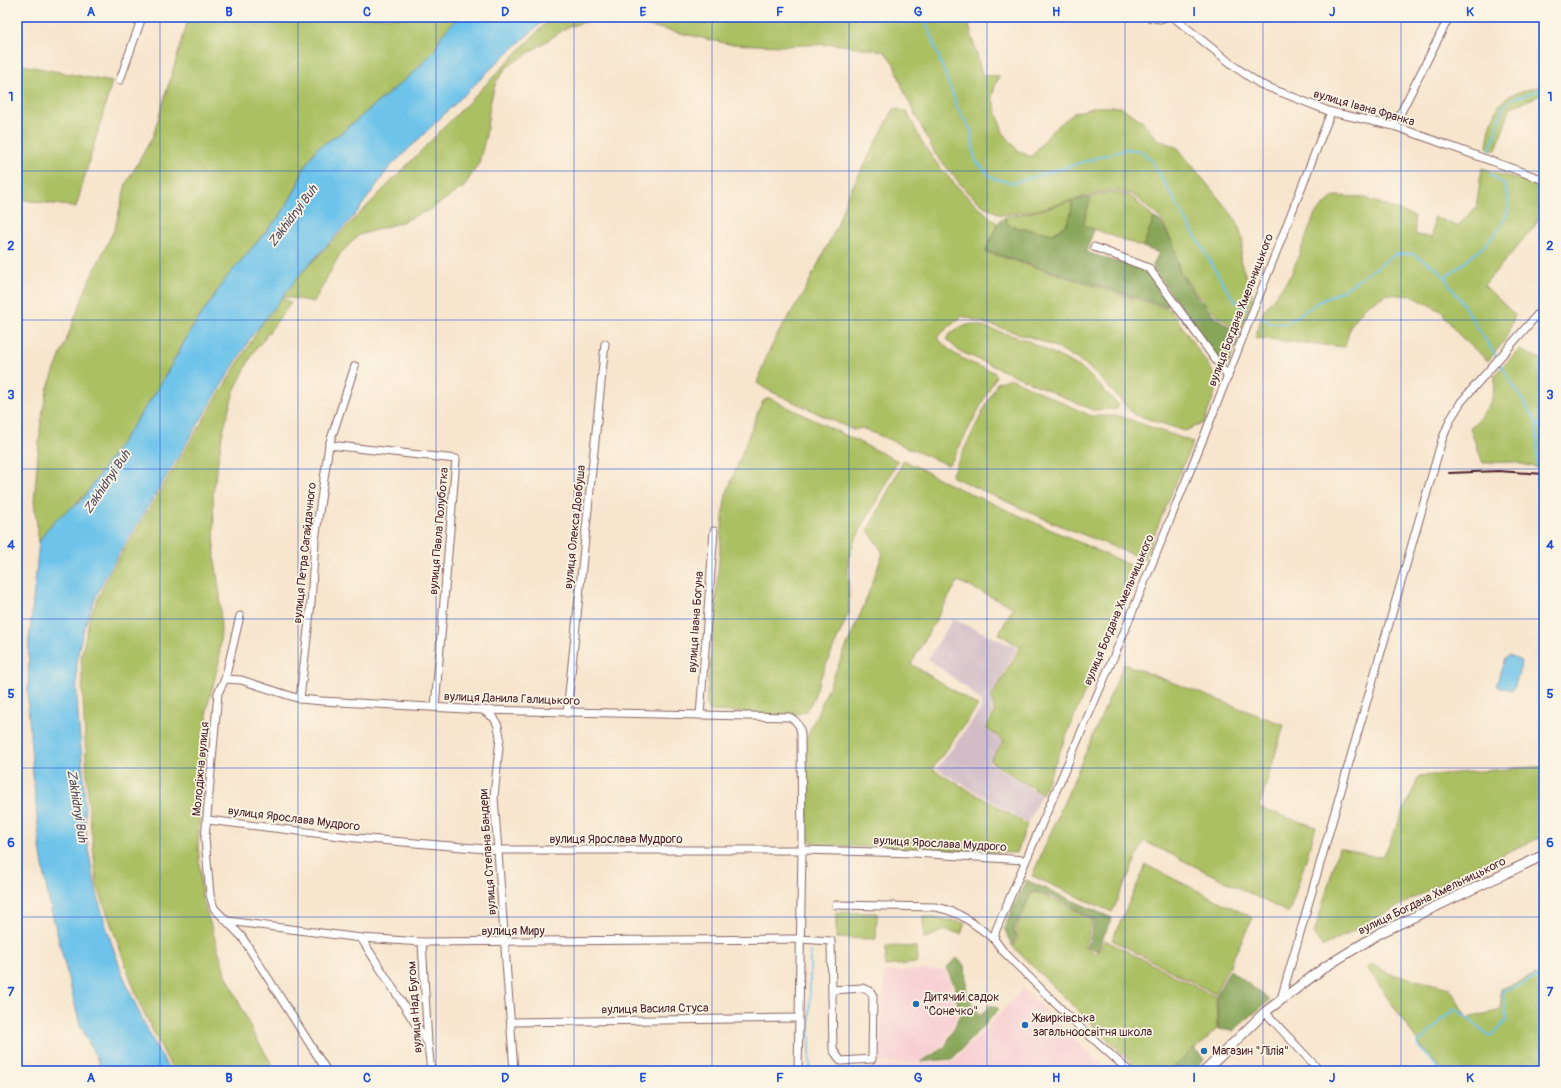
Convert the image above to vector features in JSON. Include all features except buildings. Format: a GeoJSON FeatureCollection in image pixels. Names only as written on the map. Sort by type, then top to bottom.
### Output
{"type":"FeatureCollection","features":[{"type":"Feature","properties":{"kind":"street"},"geometry":{"type":"LineString","coordinates":[[120,80],[142,17]]}},
{"type":"Feature","properties":{"kind":"street"},"geometry":{"type":"LineString","coordinates":[[1148,17],[1160,19],[1165,17]]}},
{"type":"Feature","properties":{"kind":"street","name":"вулиця Івана Франка"},"geometry":{"type":"LineString","coordinates":[[1174,17],[1238,70],[1260,84],[1331,112],[1394,126],[1544,180]]}},
{"type":"Feature","properties":{"kind":"street"},"geometry":{"type":"LineString","coordinates":[[1394,126],[1449,17]]}},
{"type":"Feature","properties":{"kind":"street","name":"вулиця Богдана Хмельницького"},"geometry":{"type":"LineString","coordinates":[[994,939],[998,924],[1123,634],[1228,377],[1250,316],[1331,112]]}},
{"type":"Feature","properties":{"kind":"street"},"geometry":{"type":"LineString","coordinates":[[1094,247],[1149,268],[1228,377]]}},
{"type":"Feature","properties":{"kind":"street"},"geometry":{"type":"LineString","coordinates":[[1281,999],[1442,440],[1450,420],[1456,410],[1544,308]]}},
{"type":"Feature","properties":{"kind":"street","name":"вулиця Олекса Довбуша"},"geometry":{"type":"LineString","coordinates":[[567,712],[606,344]]}},
{"type":"Feature","properties":{"kind":"street","name":"вулиця Петра Сагайдачного"},"geometry":{"type":"LineString","coordinates":[[300,699],[312,603],[315,540],[329,445],[355,366]]}},
{"type":"Feature","properties":{"kind":"street","name":"вулиця Павла Полуботка"},"geometry":{"type":"LineString","coordinates":[[329,445],[456,459],[435,707]]}},
{"type":"Feature","properties":{"kind":"street","name":"вулиця Івана Богуна"},"geometry":{"type":"LineString","coordinates":[[700,715],[714,531]]}},
{"type":"Feature","properties":{"kind":"street","name":"Молодіжна вулиця"},"geometry":{"type":"LineString","coordinates":[[240,616],[225,679],[218,694],[208,820],[205,838],[210,895],[214,908],[242,937],[327,1071]]}},
{"type":"Feature","properties":{"kind":"street","name":"вулиця Данила Галицького"},"geometry":{"type":"LineString","coordinates":[[225,679],[241,680],[300,699],[483,710],[789,718],[795,720],[798,724],[801,737],[802,850]]}},
{"type":"Feature","properties":{"kind":"street","name":"вулиця Степана Бандери"},"geometry":{"type":"LineString","coordinates":[[483,710],[494,718],[500,737],[494,797],[506,942],[514,1071]]}},
{"type":"Feature","properties":{"kind":"street","name":"вулиця Ярослава Мудрого"},"geometry":{"type":"LineString","coordinates":[[208,820],[356,838],[498,850],[802,850],[914,853],[1025,860]]}},
{"type":"Feature","properties":{"kind":"street"},"geometry":{"type":"LineString","coordinates":[[798,1071],[800,1041],[798,1018],[802,850]]}},
{"type":"Feature","properties":{"kind":"street","name":"вулиця Богдана Хмельницького"},"geometry":{"type":"LineString","coordinates":[[1204,1071],[1265,1012],[1325,967],[1380,933],[1544,855]]}},
{"type":"Feature","properties":{"kind":"street"},"geometry":{"type":"LineString","coordinates":[[836,905],[935,907],[950,909],[968,919],[994,939],[1003,951],[1071,1019],[1129,1071]]}},
{"type":"Feature","properties":{"kind":"street","name":"вулиця Миру"},"geometry":{"type":"LineString","coordinates":[[227,921],[361,938],[422,942],[800,939],[831,941],[833,990]]}},
{"type":"Feature","properties":{"kind":"street"},"geometry":{"type":"LineString","coordinates":[[361,938],[428,1044]]}},
{"type":"Feature","properties":{"kind":"street","name":"вулиця Над Бугом"},"geometry":{"type":"LineString","coordinates":[[422,942],[428,1044],[432,1071]]}},
{"type":"Feature","properties":{"kind":"street"},"geometry":{"type":"LineString","coordinates":[[862,988],[870,991],[873,996],[872,1059],[841,1061],[836,1056],[833,1050],[833,990],[862,988]]}},
{"type":"Feature","properties":{"kind":"street"},"geometry":{"type":"LineString","coordinates":[[1265,1012],[1320,1071]]}},
{"type":"Feature","properties":{"kind":"street","name":"вулиця Василя Стуса"},"geometry":{"type":"LineString","coordinates":[[511,1022],[798,1018]]}},
{"type":"Feature","properties":{"kind":"shaded area"},"geometry":{"type":"Polygon","coordinates":[[[953,619],[1017,648],[991,696],[992,713],[984,728],[1003,741],[989,762],[1041,795],[1028,823],[937,769],[981,709],[981,702],[970,690],[928,659],[953,619]]]}},
{"type":"Feature","properties":{"kind":"shaded area"},"geometry":{"type":"Polygon","coordinates":[[[945,970],[951,987],[957,1017],[942,1047],[915,1063],[878,1063],[885,972],[945,970]]]}},
{"type":"Feature","properties":{"kind":"shaded area","name":"Жвирківська загальноосвітня школа"},"geometry":{"type":"Polygon","coordinates":[[[1023,989],[1102,1066],[1096,1071],[869,1071],[871,1067],[953,1062],[1023,989]]]}},
{"type":"Feature","properties":{"kind":"green space"},"geometry":{"type":"Polygon","coordinates":[[[189,17],[458,17],[441,36],[435,50],[413,73],[341,133],[317,148],[304,168],[296,189],[282,213],[227,277],[191,330],[156,392],[88,491],[50,527],[39,543],[34,501],[41,420],[47,390],[89,281],[115,228],[126,184],[153,136],[189,17]]]}},
{"type":"Feature","properties":{"kind":"green space"},"geometry":{"type":"Polygon","coordinates":[[[552,17],[967,17],[982,75],[1000,76],[996,83],[992,97],[1003,132],[1017,150],[1031,157],[1053,130],[1074,113],[1096,107],[1121,107],[1142,121],[1157,139],[1178,148],[1237,221],[1243,242],[1240,260],[1253,297],[1241,332],[1218,316],[1199,297],[1180,272],[1174,246],[1161,219],[1132,194],[1110,190],[1033,211],[1001,215],[984,206],[968,193],[935,154],[905,94],[894,64],[884,51],[834,44],[782,46],[729,44],[640,24],[591,20],[568,27],[507,67],[496,82],[490,104],[486,135],[479,163],[464,187],[429,210],[399,223],[359,235],[340,254],[314,302],[280,296],[291,303],[253,353],[234,391],[222,436],[213,493],[215,560],[220,595],[221,631],[219,662],[207,709],[207,730],[198,844],[202,896],[225,972],[253,1033],[276,1071],[173,1071],[140,1005],[97,885],[88,801],[81,658],[90,616],[108,576],[279,296],[552,17]]]}},
{"type":"Feature","properties":{"kind":"green space"},"geometry":{"type":"Polygon","coordinates":[[[17,64],[112,82],[76,207],[17,199],[17,145],[19,137],[17,137],[17,64]]]}},
{"type":"Feature","properties":{"kind":"green space"},"geometry":{"type":"Polygon","coordinates":[[[1544,85],[1544,94],[1511,107],[1496,150],[1490,150],[1487,147],[1489,133],[1496,110],[1500,104],[1515,93],[1544,85]]]}},
{"type":"Feature","properties":{"kind":"green space"},"geometry":{"type":"Polygon","coordinates":[[[894,109],[906,111],[925,147],[949,178],[997,223],[986,252],[1171,310],[1219,381],[1204,423],[1185,431],[1133,414],[1104,382],[1085,364],[1060,349],[1036,339],[962,316],[937,337],[949,350],[963,359],[994,372],[996,376],[952,461],[948,465],[862,428],[853,430],[766,389],[757,383],[767,355],[780,330],[802,296],[837,226],[847,197],[894,109]]]}},
{"type":"Feature","properties":{"kind":"green space"},"geometry":{"type":"Polygon","coordinates":[[[1482,168],[1544,188],[1544,209],[1534,227],[1484,285],[1515,315],[1505,340],[1488,361],[1458,334],[1441,311],[1412,296],[1387,294],[1366,306],[1350,326],[1345,347],[1255,338],[1263,312],[1291,275],[1315,214],[1334,196],[1363,197],[1414,216],[1416,235],[1432,237],[1434,217],[1457,226],[1476,208],[1482,168]]]}},
{"type":"Feature","properties":{"kind":"green space"},"geometry":{"type":"Polygon","coordinates":[[[1110,192],[1131,196],[1154,218],[1143,247],[1082,225],[1091,197],[1110,192]]]}},
{"type":"Feature","properties":{"kind":"green space"},"geometry":{"type":"Polygon","coordinates":[[[1091,197],[1083,225],[1094,229],[1086,252],[1146,271],[1170,305],[1167,307],[986,251],[998,223],[1005,217],[1007,224],[1019,228],[1053,234],[1062,228],[1068,221],[1072,201],[1091,197]]]}},
{"type":"Feature","properties":{"kind":"green space"},"geometry":{"type":"Polygon","coordinates":[[[1072,201],[1068,221],[1062,228],[1053,234],[1019,228],[1007,224],[1005,217],[1033,212],[1072,201]]]}},
{"type":"Feature","properties":{"kind":"green space"},"geometry":{"type":"Polygon","coordinates":[[[1154,218],[1160,221],[1174,246],[1179,272],[1198,298],[1217,318],[1240,334],[1228,365],[1221,363],[1154,270],[1153,265],[1159,253],[1143,247],[1154,218]]]}},
{"type":"Feature","properties":{"kind":"green space"},"geometry":{"type":"Polygon","coordinates":[[[974,324],[1026,340],[1083,369],[1119,405],[1116,409],[1093,410],[959,351],[946,339],[958,328],[974,324]]]}},
{"type":"Feature","properties":{"kind":"green space"},"geometry":{"type":"Polygon","coordinates":[[[1519,350],[1544,360],[1544,469],[1512,462],[1483,463],[1470,429],[1486,410],[1492,398],[1495,384],[1495,374],[1519,350]]]}},
{"type":"Feature","properties":{"kind":"green space"},"geometry":{"type":"Polygon","coordinates":[[[1010,378],[1091,416],[1119,416],[1193,442],[1144,559],[1049,521],[951,476],[997,383],[1010,378]]]}},
{"type":"Feature","properties":{"kind":"green space"},"geometry":{"type":"Polygon","coordinates":[[[769,398],[898,461],[854,542],[848,559],[849,612],[820,679],[813,700],[806,711],[794,715],[712,711],[708,709],[706,704],[726,495],[759,409],[763,401],[769,398]]]}},
{"type":"Feature","properties":{"kind":"green space"},"geometry":{"type":"Polygon","coordinates":[[[904,460],[949,484],[1134,567],[1132,579],[1042,794],[990,761],[1004,741],[986,728],[994,713],[992,696],[1020,647],[999,634],[1013,607],[958,581],[911,664],[978,706],[932,769],[1027,824],[1017,853],[816,845],[808,839],[805,742],[863,608],[883,553],[868,530],[904,460]]]}},
{"type":"Feature","properties":{"kind":"green space"},"geometry":{"type":"Polygon","coordinates":[[[1124,664],[1284,725],[1259,808],[1316,827],[1289,913],[1144,841],[1112,912],[1032,876],[1124,664]]]}},
{"type":"Feature","properties":{"kind":"green space"},"geometry":{"type":"Polygon","coordinates":[[[1544,766],[1544,836],[1462,872],[1323,947],[1314,934],[1339,848],[1377,857],[1384,855],[1419,776],[1544,766]]]}},
{"type":"Feature","properties":{"kind":"green space"},"geometry":{"type":"Polygon","coordinates":[[[1146,865],[1253,918],[1215,994],[1112,940],[1146,865]]]}},
{"type":"Feature","properties":{"kind":"green space"},"geometry":{"type":"Polygon","coordinates":[[[1026,880],[1112,918],[1097,951],[1086,946],[1090,939],[1095,920],[1055,898],[1034,891],[1030,895],[1014,929],[1016,937],[1012,946],[1004,928],[1026,880]]]}},
{"type":"Feature","properties":{"kind":"green space"},"geometry":{"type":"Polygon","coordinates":[[[1034,892],[1055,900],[1093,920],[1084,946],[1096,954],[1105,940],[1216,997],[1217,1029],[1173,1071],[1140,1071],[1013,947],[1018,937],[1016,929],[1030,897],[1034,892]]]}},
{"type":"Feature","properties":{"kind":"green space"},"geometry":{"type":"Polygon","coordinates":[[[836,912],[877,913],[876,939],[836,938],[836,912]]]}},
{"type":"Feature","properties":{"kind":"green space"},"geometry":{"type":"Polygon","coordinates":[[[923,916],[965,923],[961,934],[944,930],[924,939],[923,916]]]}},
{"type":"Feature","properties":{"kind":"green space"},"geometry":{"type":"Polygon","coordinates":[[[886,946],[916,947],[917,963],[885,966],[886,946]]]}},
{"type":"Feature","properties":{"kind":"green space"},"geometry":{"type":"Polygon","coordinates":[[[956,958],[965,965],[967,995],[980,1015],[991,1005],[999,1009],[952,1059],[920,1062],[945,1047],[960,1016],[954,985],[946,968],[956,958]]]}},
{"type":"Feature","properties":{"kind":"green space"},"geometry":{"type":"Polygon","coordinates":[[[1372,964],[1388,973],[1450,988],[1467,1018],[1501,1010],[1501,989],[1544,972],[1544,1071],[1442,1071],[1419,1044],[1367,967],[1372,964]]]}},
{"type":"Feature","properties":{"kind":"green space"},"geometry":{"type":"Polygon","coordinates":[[[1230,970],[1270,1000],[1233,1031],[1218,1029],[1217,994],[1230,970]]]}},
{"type":"Feature","properties":{"kind":"green space"},"geometry":{"type":"Polygon","coordinates":[[[1194,1048],[1204,1059],[1193,1071],[1172,1071],[1172,1069],[1194,1048]]]}},
{"type":"Feature","properties":{"kind":"water","name":"Zakhidnyi Buh"},"geometry":{"type":"Polygon","coordinates":[[[458,17],[548,17],[504,56],[389,168],[355,215],[302,272],[251,337],[107,574],[84,628],[77,663],[77,689],[86,828],[93,877],[100,906],[118,963],[155,1045],[170,1071],[103,1071],[80,1025],[48,897],[40,847],[28,704],[29,640],[39,543],[45,532],[56,519],[81,501],[156,392],[191,330],[227,277],[282,213],[296,189],[304,168],[317,148],[341,133],[413,73],[435,50],[441,36],[458,17]]]}},
{"type":"Feature","properties":{"kind":"water"},"geometry":{"type":"Polygon","coordinates":[[[1509,656],[1522,661],[1515,686],[1512,690],[1497,686],[1505,658],[1509,656]]]}},
{"type":"Feature","properties":{"kind":"waterway"},"geometry":{"type":"LineString","coordinates":[[924,17],[958,109],[971,130],[975,160],[992,178],[1013,183],[1127,149],[1141,151],[1152,161],[1224,285],[1236,302],[1246,309]]}},
{"type":"Feature","properties":{"kind":"waterway"},"geometry":{"type":"LineString","coordinates":[[1490,150],[1504,105],[1514,98],[1544,89]]}},
{"type":"Feature","properties":{"kind":"waterway"},"geometry":{"type":"LineString","coordinates":[[1445,278],[1482,248],[1498,231],[1504,221],[1508,210],[1505,185],[1490,174]]}},
{"type":"Feature","properties":{"kind":"waterway"},"geometry":{"type":"LineString","coordinates":[[1258,316],[1270,323],[1285,324],[1319,302],[1345,289],[1396,254],[1413,254],[1439,270],[1461,301],[1497,358]]}},
{"type":"Feature","properties":{"kind":"waterway"},"geometry":{"type":"LineString","coordinates":[[1499,362],[1537,423],[1544,429]]}},
{"type":"Feature","properties":{"kind":"waterway"},"geometry":{"type":"LineString","coordinates":[[1537,424],[1537,466]]}},
{"type":"Feature","properties":{"kind":"waterway"},"geometry":{"type":"LineString","coordinates":[[1537,477],[1544,542]]}},
{"type":"Feature","properties":{"kind":"waterway"},"geometry":{"type":"LineString","coordinates":[[810,952],[810,1071]]}},
{"type":"Feature","properties":{"kind":"waterway"},"geometry":{"type":"LineString","coordinates":[[1440,1071],[1417,1044],[1455,1008],[1490,1036],[1507,1020],[1503,991],[1544,975]]}},
{"type":"Feature","properties":{"kind":"railway"},"geometry":{"type":"LineString","coordinates":[[1449,473],[1498,471],[1544,474]]}},
{"type":"Feature","properties":{"kind":"place","name":"Дитячий садок \"Сонечко\""},"geometry":{"type":"Point","coordinates":[916,1004]}},
{"type":"Feature","properties":{"kind":"place","name":"Жвирківська загальноосвітня школа"},"geometry":{"type":"Point","coordinates":[1025,1025]}},
{"type":"Feature","properties":{"kind":"place","name":"Магазин \"Лілія\""},"geometry":{"type":"Point","coordinates":[1204,1051]}}]}
